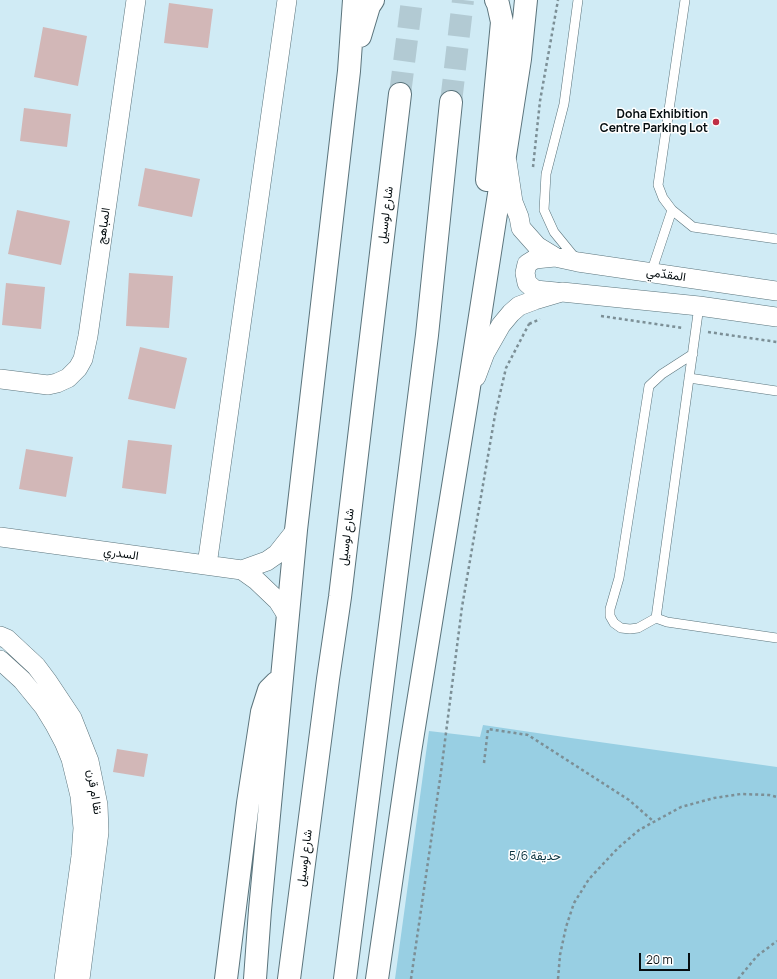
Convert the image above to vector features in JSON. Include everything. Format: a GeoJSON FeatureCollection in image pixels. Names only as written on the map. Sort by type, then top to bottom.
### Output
{"type":"FeatureCollection","features":[{"type":"Feature","properties":{"kind":"highway"},"geometry":{"type":"LineString","coordinates":[[255,979],[281,678],[296,530],[349,71],[354,0]]}},
{"type":"Feature","properties":{"kind":"highway"},"geometry":{"type":"LineString","coordinates":[[349,71],[369,6],[373,0]]}},
{"type":"Feature","properties":{"kind":"highway"},"geometry":{"type":"LineString","coordinates":[[488,263],[486,190],[502,22],[496,0]]}},
{"type":"Feature","properties":{"kind":"highway"},"geometry":{"type":"LineString","coordinates":[[377,979],[412,744],[506,151],[520,59],[526,0]]}},
{"type":"Feature","properties":{"kind":"highway","name":"شارع لوسيل"},"geometry":{"type":"LineString","coordinates":[[289,979],[340,597],[400,94]]}},
{"type":"Feature","properties":{"kind":"highway"},"geometry":{"type":"LineString","coordinates":[[345,979],[426,335],[451,102]]}},
{"type":"Feature","properties":{"kind":"highway"},"geometry":{"type":"LineString","coordinates":[[226,979],[248,803],[262,712],[269,690],[281,678]]}},
{"type":"Feature","properties":{"kind":"street","name":"المباهج"},"geometry":{"type":"LineString","coordinates":[[0,379],[48,385],[57,383],[68,378],[78,368],[83,359],[88,336],[136,0]]}},
{"type":"Feature","properties":{"kind":"street"},"geometry":{"type":"LineString","coordinates":[[207,566],[287,0]]}},
{"type":"Feature","properties":{"kind":"street","name":"المقدّمي"},"geometry":{"type":"LineString","coordinates":[[506,151],[513,202],[521,228],[536,246],[555,257],[578,262],[777,291]]}},
{"type":"Feature","properties":{"kind":"street","name":"المقدّمي"},"geometry":{"type":"LineString","coordinates":[[555,257],[535,259],[527,264],[525,273],[527,284],[535,290],[700,306],[777,317]]}},
{"type":"Feature","properties":{"kind":"street","name":"المقدّمي"},"geometry":{"type":"LineString","coordinates":[[467,400],[485,353],[501,325],[511,313],[519,306],[545,296],[562,292]]}},
{"type":"Feature","properties":{"kind":"street","name":"السدري"},"geometry":{"type":"LineString","coordinates":[[0,537],[242,570],[267,561],[277,554],[296,530]]}},
{"type":"Feature","properties":{"kind":"street"},"geometry":{"type":"LineString","coordinates":[[242,570],[256,580],[278,601],[288,617]]}},
{"type":"Feature","properties":{"kind":"street","name":"نقا ام قرن"},"geometry":{"type":"LineString","coordinates":[[0,636],[7,640],[36,666],[60,699],[72,718],[81,737],[90,761],[96,786],[99,832],[80,979]]}},
{"type":"Feature","properties":{"kind":"street","name":"نقا ام قرن"},"geometry":{"type":"LineString","coordinates":[[0,660],[22,680],[44,707],[55,725],[71,759],[80,796],[83,828],[81,856],[64,979]]}},
{"type":"Feature","properties":{"kind":"lane"},"geometry":{"type":"LineString","coordinates":[[578,0],[564,104],[546,174],[544,210],[554,232],[578,262]]}},
{"type":"Feature","properties":{"kind":"lane"},"geometry":{"type":"LineString","coordinates":[[685,0],[658,184],[663,198],[672,210],[693,228],[777,239]]}},
{"type":"Feature","properties":{"kind":"lane"},"geometry":{"type":"LineString","coordinates":[[651,273],[672,210]]}},
{"type":"Feature","properties":{"kind":"lane"},"geometry":{"type":"LineString","coordinates":[[656,618],[700,306]]}},
{"type":"Feature","properties":{"kind":"lane"},"geometry":{"type":"LineString","coordinates":[[693,354],[662,374],[649,386],[619,578],[610,609],[610,616],[614,623],[621,628],[638,628],[656,618],[667,622],[777,638]]}},
{"type":"Feature","properties":{"kind":"lane"},"geometry":{"type":"LineString","coordinates":[[689,378],[777,391]]}},
{"type":"Feature","properties":{"kind":"path"},"geometry":{"type":"LineString","coordinates":[[533,171],[540,101],[558,0]]}},
{"type":"Feature","properties":{"kind":"path"},"geometry":{"type":"LineString","coordinates":[[519,306],[529,324]]}},
{"type":"Feature","properties":{"kind":"path"},"geometry":{"type":"LineString","coordinates":[[594,315],[777,342]]}},
{"type":"Feature","properties":{"kind":"path"},"geometry":{"type":"LineString","coordinates":[[411,979],[440,780],[462,607],[495,415],[506,368],[529,324],[542,318]]}},
{"type":"Feature","properties":{"kind":"path"},"geometry":{"type":"LineString","coordinates":[[484,763],[488,729],[528,736],[629,800],[653,821]]}},
{"type":"Feature","properties":{"kind":"path"},"geometry":{"type":"LineString","coordinates":[[558,979],[560,955],[566,928],[574,903],[589,879],[618,848],[638,830],[681,807],[714,798],[741,794],[769,795],[777,797]]}},
{"type":"Feature","properties":{"kind":"path"},"geometry":{"type":"LineString","coordinates":[[738,979],[757,956],[777,941]]}},
{"type":"Feature","properties":{"kind":"green space","name":"حديقة 5/6"},"geometry":{"type":"Polygon","coordinates":[[[483,725],[777,767],[777,979],[395,979],[429,731],[480,737],[483,725]]]}},
{"type":"Feature","properties":{"kind":"building"},"geometry":{"type":"Polygon","coordinates":[[[169,3],[213,9],[208,48],[164,43],[169,3]]]}},
{"type":"Feature","properties":{"kind":"building"},"geometry":{"type":"Polygon","coordinates":[[[43,27],[87,36],[78,86],[34,77],[43,27]]]}},
{"type":"Feature","properties":{"kind":"building"},"geometry":{"type":"Polygon","coordinates":[[[24,108],[71,114],[67,147],[20,141],[24,108]]]}},
{"type":"Feature","properties":{"kind":"building"},"geometry":{"type":"Polygon","coordinates":[[[145,168],[200,179],[192,217],[138,206],[145,168]]]}},
{"type":"Feature","properties":{"kind":"building"},"geometry":{"type":"Polygon","coordinates":[[[17,210],[70,221],[61,265],[8,254],[17,210]]]}},
{"type":"Feature","properties":{"kind":"building"},"geometry":{"type":"Polygon","coordinates":[[[129,273],[173,276],[169,328],[126,326],[129,273]]]}},
{"type":"Feature","properties":{"kind":"building"},"geometry":{"type":"Polygon","coordinates":[[[6,283],[45,287],[41,329],[2,325],[6,283]]]}},
{"type":"Feature","properties":{"kind":"building"},"geometry":{"type":"Polygon","coordinates":[[[140,347],[187,358],[175,409],[128,399],[140,347]]]}},
{"type":"Feature","properties":{"kind":"building"},"geometry":{"type":"Polygon","coordinates":[[[128,440],[172,445],[166,494],[122,488],[128,440]]]}},
{"type":"Feature","properties":{"kind":"building"},"geometry":{"type":"Polygon","coordinates":[[[26,449],[73,457],[66,497],[19,489],[26,449]]]}},
{"type":"Feature","properties":{"kind":"building"},"geometry":{"type":"Polygon","coordinates":[[[117,749],[148,754],[144,777],[113,772],[117,749]]]}},
{"type":"Feature","properties":{"kind":"tunnel"},"geometry":{"type":"LineString","coordinates":[[400,94],[412,0]]}},
{"type":"Feature","properties":{"kind":"tunnel"},"geometry":{"type":"LineString","coordinates":[[451,102],[463,0]]}},
{"type":"Feature","properties":{"kind":"place","name":"Doha Exhibition Centre Parking Lot"},"geometry":{"type":"Point","coordinates":[716,122]}}]}
